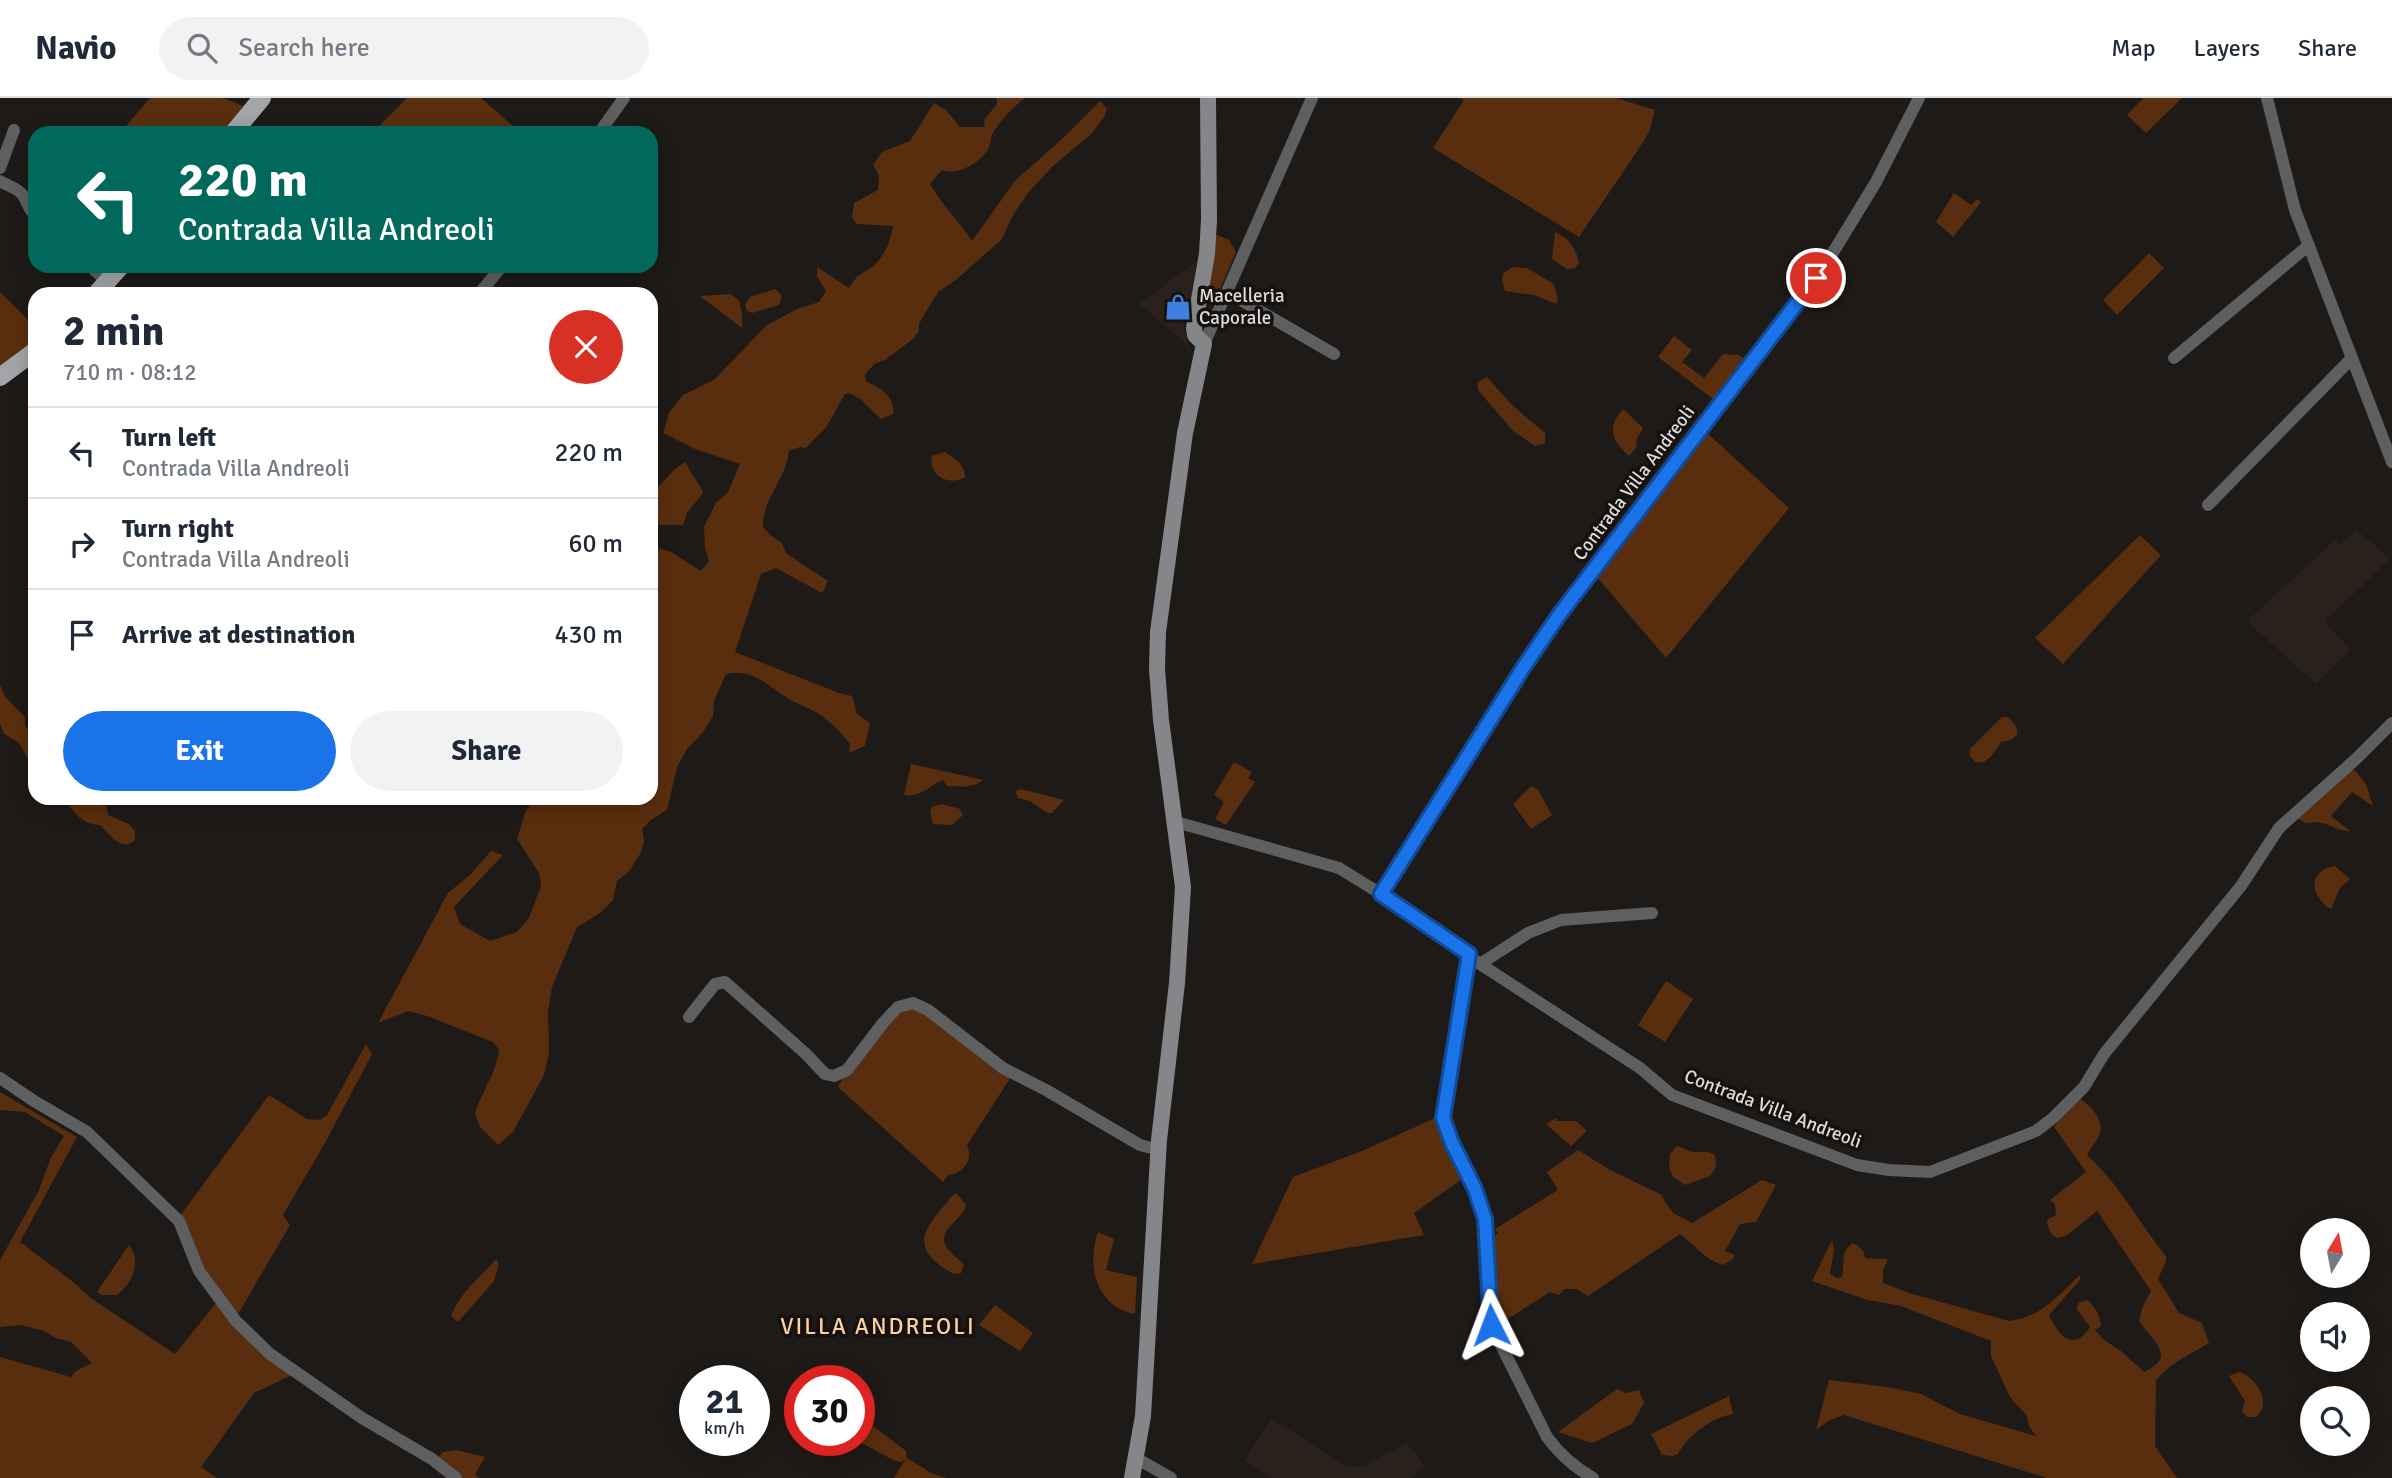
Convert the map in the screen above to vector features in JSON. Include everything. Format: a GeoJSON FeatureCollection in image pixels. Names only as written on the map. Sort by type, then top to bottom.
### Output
{"type":"FeatureCollection","features":[{"type":"Feature","properties":{"kind":"main road"},"geometry":{"type":"LineString","coordinates":[[239,126],[262,98]]}},
{"type":"Feature","properties":{"kind":"main road"},"geometry":{"type":"LineString","coordinates":[[1132,1478],[1143,1416],[1158,1150],[1177,983],[1182,900],[1176,822],[1161,720],[1157,632],[1185,433],[1204,344],[1195,335],[1194,328],[1207,254],[1208,98]]}},
{"type":"Feature","properties":{"kind":"main road"},"geometry":{"type":"LineString","coordinates":[[103,287],[115,273]]}},
{"type":"Feature","properties":{"kind":"main road"},"geometry":{"type":"LineString","coordinates":[[0,377],[28,356]]}},
{"type":"Feature","properties":{"kind":"street"},"geometry":{"type":"LineString","coordinates":[[603,126],[624,98]]}},
{"type":"Feature","properties":{"kind":"street"},"geometry":{"type":"LineString","coordinates":[[1204,344],[1312,98]]}},
{"type":"Feature","properties":{"kind":"street","name":"Contrada Villa Andreoli"},"geometry":{"type":"LineString","coordinates":[[1381,894],[1559,615],[1829,259],[1876,182],[1919,98]]}},
{"type":"Feature","properties":{"kind":"street"},"geometry":{"type":"LineString","coordinates":[[2267,98],[2295,210],[2392,462]]}},
{"type":"Feature","properties":{"kind":"street"},"geometry":{"type":"LineString","coordinates":[[0,168],[14,130]]}},
{"type":"Feature","properties":{"kind":"street"},"geometry":{"type":"LineString","coordinates":[[0,181],[19,191],[28,209]]}},
{"type":"Feature","properties":{"kind":"street"},"geometry":{"type":"LineString","coordinates":[[2174,358],[2309,245]]}},
{"type":"Feature","properties":{"kind":"street"},"geometry":{"type":"LineString","coordinates":[[485,287],[496,273]]}},
{"type":"Feature","properties":{"kind":"street"},"geometry":{"type":"LineString","coordinates":[[1227,292],[1334,354]]}},
{"type":"Feature","properties":{"kind":"street"},"geometry":{"type":"LineString","coordinates":[[2208,505],[2352,358]]}},
{"type":"Feature","properties":{"kind":"street","name":"Contrada Villa Andreoli"},"geometry":{"type":"LineString","coordinates":[[1176,822],[1339,868],[1640,1068],[1672,1095],[1857,1165],[1930,1172],[2036,1131],[2053,1118],[2084,1087],[2105,1054],[2241,886],[2279,828],[2392,723]]}},
{"type":"Feature","properties":{"kind":"street"},"geometry":{"type":"LineString","coordinates":[[1480,964],[1528,933],[1561,920],[1652,913]]}},
{"type":"Feature","properties":{"kind":"street"},"geometry":{"type":"LineString","coordinates":[[1469,954],[1443,1118],[1475,1189],[1485,1219],[1491,1325],[1547,1437],[1558,1452],[1578,1470],[1593,1478]]}},
{"type":"Feature","properties":{"kind":"street"},"geometry":{"type":"LineString","coordinates":[[689,1017],[715,984],[725,982],[825,1074],[834,1076],[846,1070],[898,1007],[913,1003],[928,1010],[1003,1068],[1140,1145],[1158,1150]]}},
{"type":"Feature","properties":{"kind":"street"},"geometry":{"type":"LineString","coordinates":[[0,1078],[87,1132],[179,1221],[199,1271],[236,1321],[270,1354],[362,1418],[432,1459],[456,1478]]}},
{"type":"Feature","properties":{"kind":"street"},"geometry":{"type":"LineString","coordinates":[[1136,1458],[1171,1478]]}},
{"type":"Feature","properties":{"kind":"shaded area"},"geometry":{"type":"Polygon","coordinates":[[[150,98],[223,98],[243,106],[227,126],[126,126],[150,98]]]}},
{"type":"Feature","properties":{"kind":"shaded area"},"geometry":{"type":"Polygon","coordinates":[[[407,98],[481,98],[513,126],[379,126],[407,98]]]}},
{"type":"Feature","properties":{"kind":"shaded area"},"geometry":{"type":"Polygon","coordinates":[[[997,98],[1025,98],[997,126],[982,157],[962,169],[948,172],[942,170],[930,184],[972,241],[1015,181],[1100,101],[1107,109],[1092,133],[1052,167],[1028,193],[1013,215],[1002,239],[957,279],[938,292],[913,339],[885,360],[874,364],[865,375],[866,381],[882,390],[892,402],[893,414],[881,419],[860,399],[849,393],[845,394],[827,426],[806,448],[789,451],[784,471],[766,508],[763,527],[781,542],[787,554],[828,581],[822,593],[776,568],[761,574],[735,652],[852,696],[857,714],[870,723],[865,746],[849,753],[850,744],[819,714],[752,676],[726,674],[714,701],[713,716],[704,731],[687,749],[677,767],[667,810],[642,829],[644,842],[640,854],[630,870],[617,881],[613,900],[600,913],[577,927],[552,987],[548,1012],[549,1053],[544,1075],[513,1132],[498,1145],[480,1127],[475,1113],[497,1059],[499,1050],[493,1042],[408,1011],[378,1023],[448,893],[471,874],[491,851],[503,855],[454,907],[460,924],[490,941],[517,932],[529,918],[541,886],[539,873],[517,839],[530,805],[658,805],[658,548],[671,552],[701,571],[709,561],[704,527],[716,503],[728,492],[740,464],[695,449],[663,433],[669,413],[683,395],[714,380],[767,325],[797,309],[819,302],[826,291],[817,276],[817,267],[849,288],[858,277],[879,261],[893,226],[857,224],[852,218],[854,203],[878,190],[879,175],[873,165],[882,152],[910,141],[934,103],[946,110],[960,127],[985,127],[984,120],[997,104],[997,98]]]}},
{"type":"Feature","properties":{"kind":"shaded area"},"geometry":{"type":"Polygon","coordinates":[[[1459,98],[1616,98],[1655,110],[1644,141],[1579,237],[1433,148],[1464,100],[1459,98]]]}},
{"type":"Feature","properties":{"kind":"shaded area"},"geometry":{"type":"Polygon","coordinates":[[[2144,98],[2182,98],[2146,133],[2127,115],[2144,98]]]}},
{"type":"Feature","properties":{"kind":"shaded area"},"geometry":{"type":"Polygon","coordinates":[[[1954,193],[1971,205],[1977,199],[1981,202],[1953,237],[1936,222],[1954,193]]]}},
{"type":"Feature","properties":{"kind":"shaded area"},"geometry":{"type":"Polygon","coordinates":[[[1555,232],[1568,240],[1574,248],[1579,263],[1575,268],[1567,269],[1552,259],[1555,232]]]}},
{"type":"Feature","properties":{"kind":"shaded area"},"geometry":{"type":"Polygon","coordinates":[[[1212,233],[1229,240],[1236,252],[1220,289],[1206,292],[1212,233]]]}},
{"type":"Feature","properties":{"kind":"shaded area"},"geometry":{"type":"Polygon","coordinates":[[[2149,253],[2164,268],[2117,315],[2103,300],[2149,253]]]}},
{"type":"Feature","properties":{"kind":"shaded area"},"geometry":{"type":"Polygon","coordinates":[[[1196,261],[1192,295],[1183,324],[1191,357],[1182,340],[1139,304],[1196,261]]]}},
{"type":"Feature","properties":{"kind":"shaded area"},"geometry":{"type":"Polygon","coordinates":[[[1513,267],[1527,268],[1554,284],[1558,300],[1556,304],[1534,295],[1505,291],[1503,273],[1513,267]]]}},
{"type":"Feature","properties":{"kind":"shaded area"},"geometry":{"type":"Polygon","coordinates":[[[775,289],[782,296],[779,305],[752,313],[747,311],[745,305],[750,297],[775,289]]]}},
{"type":"Feature","properties":{"kind":"shaded area"},"geometry":{"type":"Polygon","coordinates":[[[0,292],[28,319],[28,348],[0,368],[0,292]]]}},
{"type":"Feature","properties":{"kind":"shaded area"},"geometry":{"type":"Polygon","coordinates":[[[730,294],[739,300],[742,328],[700,296],[730,294]]]}},
{"type":"Feature","properties":{"kind":"shaded area"},"geometry":{"type":"Polygon","coordinates":[[[1674,336],[1692,350],[1682,362],[1704,378],[1723,354],[1739,355],[1748,361],[1717,402],[1658,357],[1674,336]]]}},
{"type":"Feature","properties":{"kind":"shaded area"},"geometry":{"type":"Polygon","coordinates":[[[1487,377],[1512,405],[1545,433],[1545,443],[1535,446],[1513,431],[1478,390],[1478,382],[1487,377]]]}},
{"type":"Feature","properties":{"kind":"shaded area"},"geometry":{"type":"Polygon","coordinates":[[[1623,409],[1643,428],[1637,438],[1636,448],[1629,456],[1618,445],[1613,434],[1614,423],[1623,409]]]}},
{"type":"Feature","properties":{"kind":"shaded area"},"geometry":{"type":"Polygon","coordinates":[[[1706,432],[1789,508],[1666,658],[1597,577],[1706,432]]]}},
{"type":"Feature","properties":{"kind":"shaded area"},"geometry":{"type":"Polygon","coordinates":[[[945,452],[961,465],[965,477],[952,481],[936,474],[932,456],[945,452]]]}},
{"type":"Feature","properties":{"kind":"shaded area"},"geometry":{"type":"Polygon","coordinates":[[[686,462],[703,493],[687,513],[683,525],[658,525],[658,486],[686,462]]]}},
{"type":"Feature","properties":{"kind":"shaded area"},"geometry":{"type":"Polygon","coordinates":[[[2357,530],[2390,559],[2325,621],[2350,650],[2316,684],[2247,621],[2336,539],[2340,544],[2357,530]]]}},
{"type":"Feature","properties":{"kind":"shaded area"},"geometry":{"type":"Polygon","coordinates":[[[2140,535],[2161,555],[2063,664],[2035,638],[2140,535]]]}},
{"type":"Feature","properties":{"kind":"shaded area"},"geometry":{"type":"Polygon","coordinates":[[[0,685],[6,698],[25,717],[28,759],[19,743],[4,734],[0,724],[0,685]]]}},
{"type":"Feature","properties":{"kind":"shaded area"},"geometry":{"type":"Polygon","coordinates":[[[2002,717],[2008,717],[2016,726],[2016,736],[2001,742],[1988,760],[1975,762],[1969,755],[1970,749],[2002,717]]]}},
{"type":"Feature","properties":{"kind":"shaded area"},"geometry":{"type":"Polygon","coordinates":[[[1234,762],[1252,772],[1248,778],[1255,782],[1226,825],[1215,819],[1224,802],[1214,795],[1234,762]]]}},
{"type":"Feature","properties":{"kind":"shaded area"},"geometry":{"type":"Polygon","coordinates":[[[911,764],[983,780],[970,786],[947,786],[943,780],[920,793],[904,795],[911,764]]]}},
{"type":"Feature","properties":{"kind":"shaded area"},"geometry":{"type":"Polygon","coordinates":[[[2351,766],[2366,784],[2373,806],[2352,792],[2331,816],[2350,831],[2319,822],[2305,823],[2296,817],[2351,766]]]}},
{"type":"Feature","properties":{"kind":"shaded area"},"geometry":{"type":"Polygon","coordinates":[[[1531,786],[1538,790],[1552,815],[1531,829],[1513,804],[1531,786]]]}},
{"type":"Feature","properties":{"kind":"shaded area"},"geometry":{"type":"Polygon","coordinates":[[[1021,789],[1064,800],[1052,813],[1047,813],[1030,801],[1018,798],[1015,791],[1021,789]]]}},
{"type":"Feature","properties":{"kind":"shaded area"},"geometry":{"type":"Polygon","coordinates":[[[942,804],[960,809],[963,815],[952,825],[933,824],[930,812],[932,807],[942,804]]]}},
{"type":"Feature","properties":{"kind":"shaded area"},"geometry":{"type":"Polygon","coordinates":[[[69,805],[106,805],[108,815],[129,824],[135,831],[135,840],[125,844],[116,841],[100,825],[87,822],[69,805]]]}},
{"type":"Feature","properties":{"kind":"shaded area"},"geometry":{"type":"Polygon","coordinates":[[[2335,866],[2350,879],[2340,888],[2331,909],[2319,898],[2315,885],[2319,873],[2335,866]]]}},
{"type":"Feature","properties":{"kind":"shaded area"},"geometry":{"type":"Polygon","coordinates":[[[1666,981],[1693,999],[1665,1042],[1638,1025],[1666,981]]]}},
{"type":"Feature","properties":{"kind":"shaded area"},"geometry":{"type":"Polygon","coordinates":[[[904,1009],[921,1010],[1011,1077],[967,1145],[969,1156],[966,1165],[958,1172],[948,1175],[943,1182],[838,1087],[848,1070],[904,1009]]]}},
{"type":"Feature","properties":{"kind":"shaded area"},"geometry":{"type":"Polygon","coordinates":[[[366,1044],[372,1054],[283,1215],[290,1225],[237,1316],[201,1264],[180,1216],[269,1095],[307,1119],[320,1120],[327,1115],[366,1044]]]}},
{"type":"Feature","properties":{"kind":"shaded area"},"geometry":{"type":"Polygon","coordinates":[[[0,1092],[77,1137],[20,1242],[92,1299],[175,1354],[217,1302],[292,1375],[254,1393],[201,1467],[217,1478],[0,1478],[0,1357],[71,1377],[76,1371],[92,1363],[71,1342],[44,1331],[20,1325],[0,1327],[0,1260],[39,1190],[51,1157],[64,1136],[25,1112],[0,1110],[0,1092]]]}},
{"type":"Feature","properties":{"kind":"shaded area"},"geometry":{"type":"Polygon","coordinates":[[[2079,1098],[2099,1119],[2101,1130],[2087,1155],[2109,1179],[2166,1256],[2158,1279],[2179,1313],[2202,1323],[2209,1343],[2173,1364],[2156,1381],[2155,1446],[2177,1478],[2047,1478],[1844,1415],[1830,1420],[1816,1430],[1829,1380],[1921,1394],[1960,1414],[2036,1436],[2029,1426],[2027,1416],[2010,1397],[1991,1356],[1991,1341],[1901,1306],[1868,1300],[1812,1281],[1832,1240],[1834,1250],[1830,1274],[1837,1278],[1842,1277],[1846,1250],[1853,1243],[1864,1252],[1865,1258],[1888,1259],[1883,1271],[1883,1283],[2009,1321],[2021,1319],[2040,1310],[2080,1275],[2080,1280],[2049,1315],[2061,1334],[2072,1340],[2084,1335],[2090,1327],[2077,1309],[2078,1303],[2087,1300],[2095,1308],[2101,1326],[2095,1330],[2104,1340],[2144,1372],[2160,1361],[2160,1348],[2139,1321],[2151,1291],[2097,1211],[2067,1235],[2057,1238],[2048,1228],[2047,1220],[2056,1215],[2055,1204],[2050,1200],[2086,1172],[2054,1127],[2079,1098]]]}},
{"type":"Feature","properties":{"kind":"shaded area"},"geometry":{"type":"Polygon","coordinates":[[[1442,1115],[1465,1177],[1414,1213],[1424,1235],[1252,1264],[1293,1177],[1362,1151],[1442,1115]]]}},
{"type":"Feature","properties":{"kind":"shaded area"},"geometry":{"type":"Polygon","coordinates":[[[1556,1118],[1557,1121],[1576,1121],[1587,1131],[1571,1146],[1546,1124],[1556,1118]]]}},
{"type":"Feature","properties":{"kind":"shaded area"},"geometry":{"type":"Polygon","coordinates":[[[1677,1146],[1693,1152],[1715,1155],[1716,1167],[1710,1176],[1685,1185],[1673,1177],[1669,1168],[1670,1154],[1677,1146]]]}},
{"type":"Feature","properties":{"kind":"shaded area"},"geometry":{"type":"Polygon","coordinates":[[[1578,1150],[1610,1170],[1660,1194],[1673,1213],[1692,1223],[1762,1180],[1776,1185],[1756,1222],[1740,1224],[1725,1251],[1735,1255],[1723,1265],[1705,1256],[1680,1234],[1588,1296],[1577,1289],[1564,1289],[1559,1295],[1550,1292],[1503,1322],[1495,1284],[1495,1235],[1498,1233],[1495,1229],[1558,1190],[1547,1172],[1578,1150]]]}},
{"type":"Feature","properties":{"kind":"shaded area"},"geometry":{"type":"Polygon","coordinates":[[[955,1193],[966,1205],[944,1237],[948,1249],[964,1265],[961,1273],[954,1274],[938,1264],[929,1254],[925,1236],[929,1226],[955,1193]]]}},
{"type":"Feature","properties":{"kind":"shaded area"},"geometry":{"type":"Polygon","coordinates":[[[1098,1232],[1114,1239],[1106,1270],[1137,1277],[1135,1314],[1111,1303],[1097,1283],[1093,1258],[1098,1232]]]}},
{"type":"Feature","properties":{"kind":"shaded area"},"geometry":{"type":"Polygon","coordinates":[[[129,1245],[135,1265],[127,1285],[117,1295],[102,1295],[97,1292],[129,1245]]]}},
{"type":"Feature","properties":{"kind":"shaded area"},"geometry":{"type":"Polygon","coordinates":[[[496,1259],[499,1264],[494,1281],[458,1322],[451,1316],[455,1307],[465,1292],[496,1259]]]}},
{"type":"Feature","properties":{"kind":"shaded area"},"geometry":{"type":"Polygon","coordinates":[[[995,1305],[1033,1333],[1020,1351],[979,1325],[995,1305]]]}},
{"type":"Feature","properties":{"kind":"shaded area"},"geometry":{"type":"Polygon","coordinates":[[[2239,1372],[2251,1379],[2263,1398],[2261,1411],[2256,1417],[2247,1417],[2242,1411],[2245,1401],[2229,1376],[2239,1372]]]}},
{"type":"Feature","properties":{"kind":"shaded area"},"geometry":{"type":"Polygon","coordinates":[[[1617,1389],[1626,1393],[1639,1390],[1644,1403],[1632,1424],[1592,1443],[1558,1432],[1617,1389]]]}},
{"type":"Feature","properties":{"kind":"shaded area"},"geometry":{"type":"Polygon","coordinates":[[[1729,1396],[1733,1414],[1701,1428],[1678,1454],[1662,1455],[1651,1434],[1729,1396]]]}},
{"type":"Feature","properties":{"kind":"shaded area"},"geometry":{"type":"Polygon","coordinates":[[[1269,1417],[1345,1465],[1365,1465],[1407,1443],[1424,1466],[1411,1478],[1271,1478],[1244,1461],[1270,1421],[1269,1417]]]}},
{"type":"Feature","properties":{"kind":"shaded area"},"geometry":{"type":"Polygon","coordinates":[[[875,1427],[906,1451],[907,1458],[933,1474],[946,1478],[894,1478],[905,1460],[895,1461],[875,1450],[875,1427]]]}},
{"type":"Feature","properties":{"kind":"shaded area"},"geometry":{"type":"Polygon","coordinates":[[[456,1450],[485,1457],[475,1474],[479,1478],[463,1478],[437,1459],[443,1452],[456,1450]]]}},
{"type":"Feature","properties":{"kind":"place","name":"Macelleria Caporale"},"geometry":{"type":"Point","coordinates":[1178,307]}},
{"type":"Feature","properties":{"kind":"district","name":"VILLA ANDREOLI"},"geometry":{"type":"Point","coordinates":[878,1326]}},
{"type":"Feature","properties":{"kind":"route"},"geometry":{"type":"LineString","coordinates":[[1491,1325],[1485,1219],[1475,1189],[1443,1118],[1469,954],[1381,894],[1559,615],[1816,278]]}}]}
